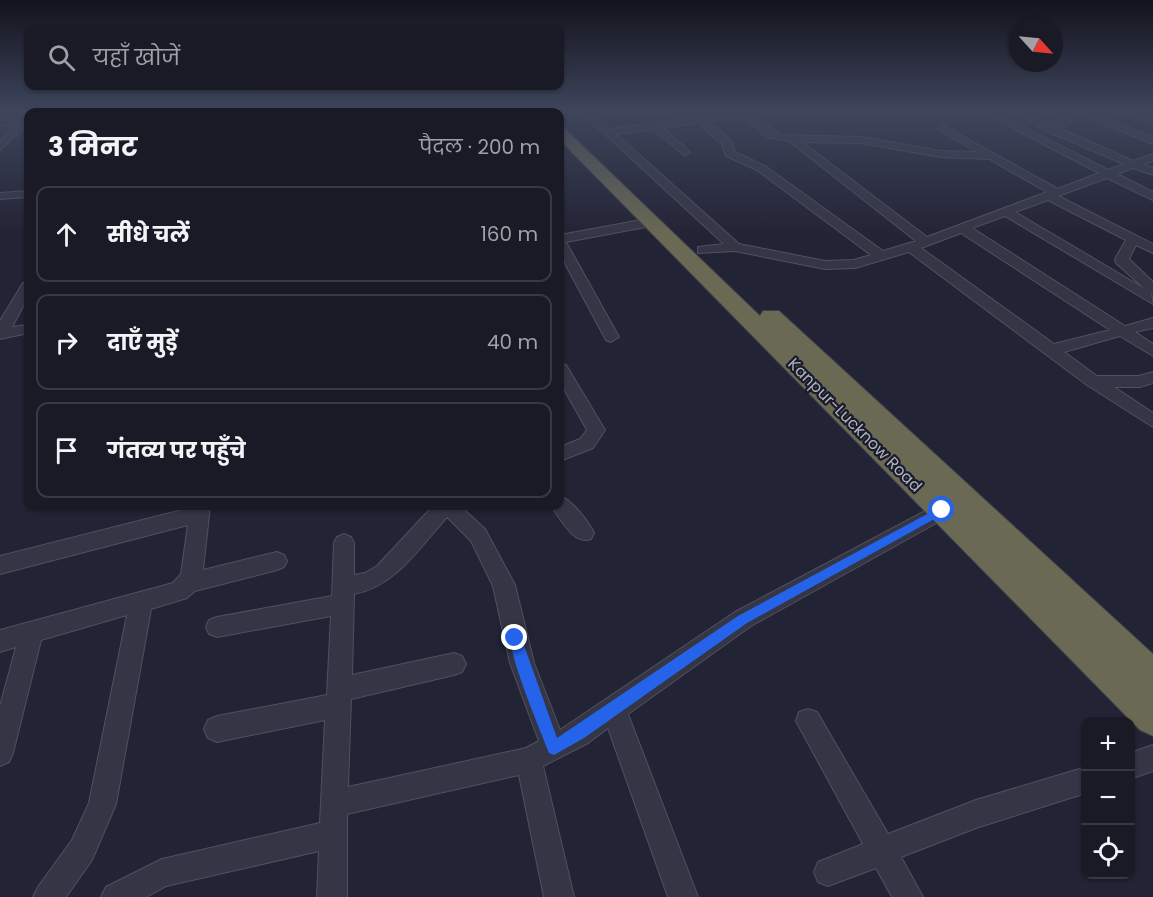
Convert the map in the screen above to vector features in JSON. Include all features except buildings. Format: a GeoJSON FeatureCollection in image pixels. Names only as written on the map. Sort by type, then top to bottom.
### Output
{"type":"FeatureCollection","features":[{"type":"Feature","properties":{"kind":"highway","name":"Kanpur-Lucknow Road"},"geometry":{"type":"LineString","coordinates":[[581,153],[652,222],[1153,678]]}},
{"type":"Feature","properties":{"kind":"highway","name":"Kanpur-Lucknow Road"},"geometry":{"type":"LineString","coordinates":[[601,153],[703,250],[769,327],[942,510],[1153,717]]}},
{"type":"Feature","properties":{"kind":"street"},"geometry":{"type":"LineString","coordinates":[[631,153],[735,247]]}},
{"type":"Feature","properties":{"kind":"street"},"geometry":{"type":"LineString","coordinates":[[730,153],[760,168],[881,256]]}},
{"type":"Feature","properties":{"kind":"street"},"geometry":{"type":"LineString","coordinates":[[809,153],[1051,350],[1153,421]]}},
{"type":"Feature","properties":{"kind":"street"},"geometry":{"type":"LineString","coordinates":[[934,153],[989,156]]}},
{"type":"Feature","properties":{"kind":"street"},"geometry":{"type":"LineString","coordinates":[[984,153],[1153,249]]}},
{"type":"Feature","properties":{"kind":"street"},"geometry":{"type":"LineString","coordinates":[[1067,153],[1153,197]]}},
{"type":"Feature","properties":{"kind":"street"},"geometry":{"type":"LineString","coordinates":[[1106,153],[1153,172]]}},
{"type":"Feature","properties":{"kind":"street"},"geometry":{"type":"LineString","coordinates":[[703,250],[735,247],[825,265],[855,264],[963,228],[1153,157]]}},
{"type":"Feature","properties":{"kind":"street"},"geometry":{"type":"LineString","coordinates":[[0,196],[24,194]]}},
{"type":"Feature","properties":{"kind":"street"},"geometry":{"type":"LineString","coordinates":[[1006,212],[1153,300]]}},
{"type":"Feature","properties":{"kind":"street"},"geometry":{"type":"LineString","coordinates":[[564,240],[652,222]]}},
{"type":"Feature","properties":{"kind":"street"},"geometry":{"type":"LineString","coordinates":[[963,228],[1153,351]]}},
{"type":"Feature","properties":{"kind":"street"},"geometry":{"type":"LineString","coordinates":[[1133,239],[1122,259],[1123,263],[1153,289]]}},
{"type":"Feature","properties":{"kind":"street"},"geometry":{"type":"LineString","coordinates":[[564,249],[611,337]]}},
{"type":"Feature","properties":{"kind":"street"},"geometry":{"type":"LineString","coordinates":[[0,334],[24,293]]}},
{"type":"Feature","properties":{"kind":"street"},"geometry":{"type":"LineString","coordinates":[[1051,350],[1153,323]]}},
{"type":"Feature","properties":{"kind":"street"},"geometry":{"type":"LineString","coordinates":[[0,334],[24,330]]}},
{"type":"Feature","properties":{"kind":"street"},"geometry":{"type":"LineString","coordinates":[[564,376],[596,430],[595,437],[590,442],[564,452]]}},
{"type":"Feature","properties":{"kind":"street"},"geometry":{"type":"LineString","coordinates":[[1093,381],[1140,382],[1153,377]]}},
{"type":"Feature","properties":{"kind":"street"},"geometry":{"type":"LineString","coordinates":[[564,509],[584,533]]}},
{"type":"Feature","properties":{"kind":"street"},"geometry":{"type":"LineString","coordinates":[[0,565],[199,510],[189,583]]}},
{"type":"Feature","properties":{"kind":"street"},"geometry":{"type":"LineString","coordinates":[[217,627],[343,595],[369,582],[384,573],[443,510]]}},
{"type":"Feature","properties":{"kind":"street"},"geometry":{"type":"LineString","coordinates":[[451,510],[478,535],[504,585],[522,663],[554,748]]}},
{"type":"Feature","properties":{"kind":"street"},"geometry":{"type":"LineString","coordinates":[[333,804],[529,760],[554,748],[743,620],[942,510]]}},
{"type":"Feature","properties":{"kind":"street"},"geometry":{"type":"LineString","coordinates":[[332,897],[333,804],[340,697],[344,543]]}},
{"type":"Feature","properties":{"kind":"street"},"geometry":{"type":"LineString","coordinates":[[0,641],[141,603],[179,591],[189,583],[277,561]]}},
{"type":"Feature","properties":{"kind":"street"},"geometry":{"type":"LineString","coordinates":[[48,897],[82,850],[102,804],[141,603]]}},
{"type":"Feature","properties":{"kind":"street"},"geometry":{"type":"LineString","coordinates":[[0,753],[31,633]]}},
{"type":"Feature","properties":{"kind":"street"},"geometry":{"type":"LineString","coordinates":[[217,729],[454,664]]}},
{"type":"Feature","properties":{"kind":"street"},"geometry":{"type":"LineString","coordinates":[[614,709],[683,897]]}},
{"type":"Feature","properties":{"kind":"street"},"geometry":{"type":"LineString","coordinates":[[808,722],[880,852],[908,897]]}},
{"type":"Feature","properties":{"kind":"street"},"geometry":{"type":"LineString","coordinates":[[1135,765],[1153,759]]}},
{"type":"Feature","properties":{"kind":"street"},"geometry":{"type":"LineString","coordinates":[[529,760],[559,897]]}},
{"type":"Feature","properties":{"kind":"street"},"geometry":{"type":"LineString","coordinates":[[828,872],[976,814],[1081,782]]}},
{"type":"Feature","properties":{"kind":"street"},"geometry":{"type":"LineString","coordinates":[[116,897],[162,873],[332,834]]}},
{"type":"Feature","properties":{"kind":"route"},"geometry":{"type":"LineString","coordinates":[[515,638],[554,748],[579,734],[698,649],[743,620],[942,510]]}}]}
